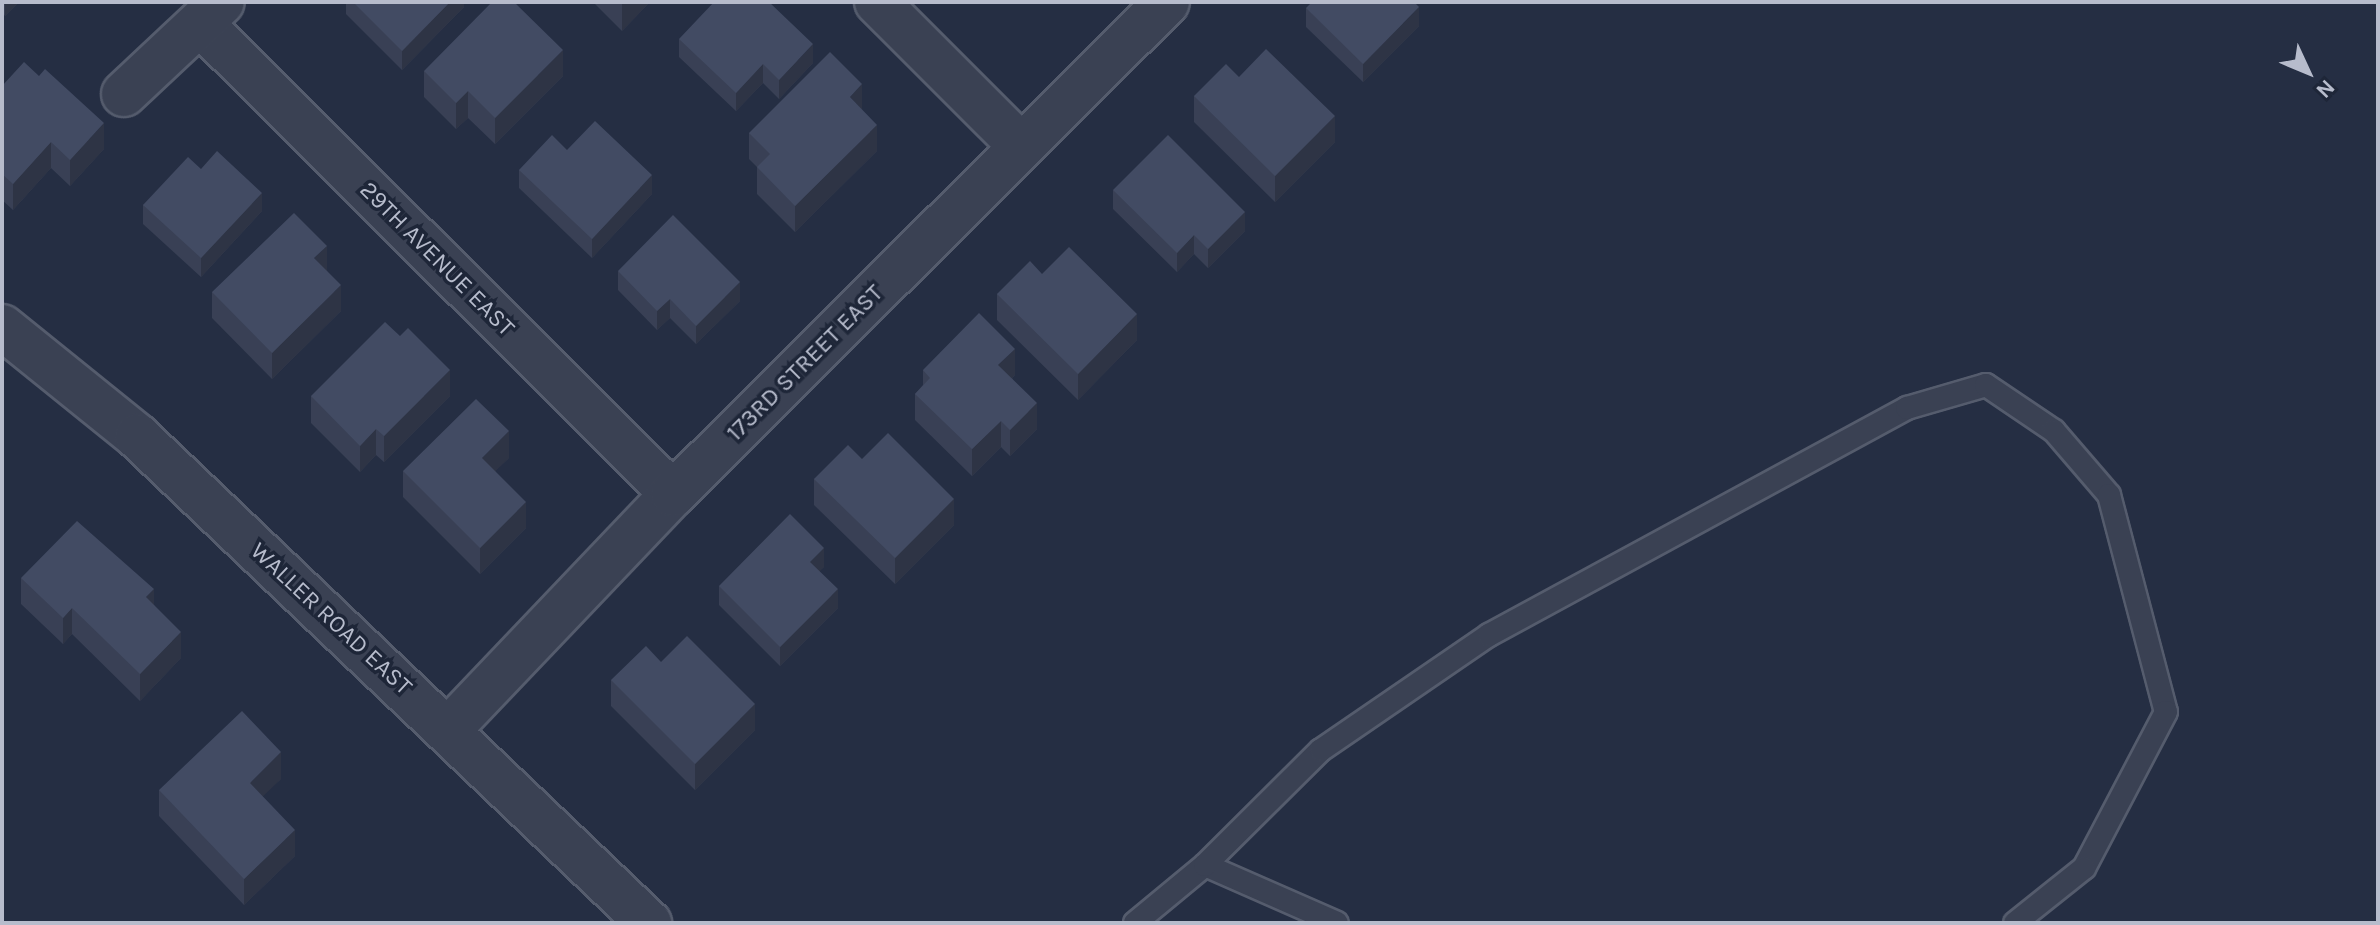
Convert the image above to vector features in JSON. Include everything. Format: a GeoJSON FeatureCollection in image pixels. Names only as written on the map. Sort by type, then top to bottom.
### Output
{"type":"FeatureCollection","features":[{"type":"Feature","properties":{"kind":"street"},"geometry":{"type":"LineString","coordinates":[[877,2],[1021,146]]}},
{"type":"Feature","properties":{"kind":"street","name":"173RD STREET EAST"},"geometry":{"type":"LineString","coordinates":[[449,729],[673,494],[1167,2]]}},
{"type":"Feature","properties":{"kind":"street"},"geometry":{"type":"LineString","coordinates":[[124,94],[212,13]]}},
{"type":"Feature","properties":{"kind":"street","name":"29TH AVENUE EAST"},"geometry":{"type":"LineString","coordinates":[[212,13],[673,494]]}},
{"type":"Feature","properties":{"kind":"street","name":"WALLER ROAD EAST"},"geometry":{"type":"LineString","coordinates":[[2,327],[137,436],[449,729],[649,923]]}},
{"type":"Feature","properties":{"kind":"lane"},"geometry":{"type":"LineString","coordinates":[[1135,923],[1205,865],[1321,750],[1489,635],[1907,408],[1986,385],[2054,431],[2109,495],[2166,712],[2084,868],[2015,923]]}},
{"type":"Feature","properties":{"kind":"lane"},"geometry":{"type":"LineString","coordinates":[[1205,865],[1337,923]]}},
{"type":"Feature","properties":{"kind":"building"},"geometry":{"type":"Polygon","coordinates":[[[353,2],[450,2],[402,51],[353,2]]]}},
{"type":"Feature","properties":{"kind":"building"},"geometry":{"type":"Polygon","coordinates":[[[492,2],[514,2],[563,50],[495,118],[468,91],[456,103],[424,71],[492,2]]]}},
{"type":"Feature","properties":{"kind":"building"},"geometry":{"type":"Polygon","coordinates":[[[714,2],[769,2],[813,44],[779,80],[763,64],[736,93],[679,39],[714,2]]]}},
{"type":"Feature","properties":{"kind":"building"},"geometry":{"type":"Polygon","coordinates":[[[1312,2],[1414,2],[1419,7],[1363,64],[1306,8],[1312,2]]]}},
{"type":"Feature","properties":{"kind":"building"},"geometry":{"type":"Polygon","coordinates":[[[1266,49],[1335,116],[1275,176],[1194,96],[1226,64],[1239,77],[1266,49]]]}},
{"type":"Feature","properties":{"kind":"building"},"geometry":{"type":"Polygon","coordinates":[[[830,52],[862,84],[850,97],[877,125],[795,206],[757,167],[770,154],[749,133],[830,52]]]}},
{"type":"Feature","properties":{"kind":"building"},"geometry":{"type":"Polygon","coordinates":[[[24,62],[39,76],[45,69],[104,123],[70,160],[51,142],[13,184],[2,174],[2,86],[24,62]]]}},
{"type":"Feature","properties":{"kind":"building"},"geometry":{"type":"Polygon","coordinates":[[[595,121],[652,175],[592,239],[519,170],[552,135],[567,150],[595,121]]]}},
{"type":"Feature","properties":{"kind":"building"},"geometry":{"type":"Polygon","coordinates":[[[1168,135],[1245,212],[1208,249],[1194,235],[1177,253],[1113,190],[1168,135]]]}},
{"type":"Feature","properties":{"kind":"building"},"geometry":{"type":"Polygon","coordinates":[[[217,151],[262,193],[201,258],[143,205],[188,157],[201,169],[217,151]]]}},
{"type":"Feature","properties":{"kind":"building"},"geometry":{"type":"Polygon","coordinates":[[[294,213],[327,246],[314,258],[341,285],[272,353],[212,292],[294,213]]]}},
{"type":"Feature","properties":{"kind":"building"},"geometry":{"type":"Polygon","coordinates":[[[673,215],[740,282],[696,326],[670,299],[657,311],[618,271],[673,215]]]}},
{"type":"Feature","properties":{"kind":"building"},"geometry":{"type":"Polygon","coordinates":[[[1069,247],[1137,314],[1078,374],[997,294],[1030,261],[1042,274],[1069,247]]]}},
{"type":"Feature","properties":{"kind":"building"},"geometry":{"type":"Polygon","coordinates":[[[979,313],[1015,349],[998,365],[1037,403],[1010,430],[1001,421],[972,449],[915,394],[930,378],[923,370],[979,313]]]}},
{"type":"Feature","properties":{"kind":"building"},"geometry":{"type":"Polygon","coordinates":[[[385,322],[400,336],[408,328],[450,370],[384,436],[376,429],[360,446],[311,396],[385,322]]]}},
{"type":"Feature","properties":{"kind":"building"},"geometry":{"type":"Polygon","coordinates":[[[476,399],[509,431],[482,458],[526,502],[480,548],[403,471],[476,399]]]}},
{"type":"Feature","properties":{"kind":"building"},"geometry":{"type":"Polygon","coordinates":[[[888,433],[954,499],[895,558],[814,479],[848,445],[862,459],[888,433]]]}},
{"type":"Feature","properties":{"kind":"building"},"geometry":{"type":"Polygon","coordinates":[[[790,514],[824,548],[810,562],[838,589],[780,647],[719,586],[790,514]]]}},
{"type":"Feature","properties":{"kind":"building"},"geometry":{"type":"Polygon","coordinates":[[[77,521],[154,589],[146,597],[181,632],[140,674],[72,608],[63,618],[21,578],[77,521]]]}},
{"type":"Feature","properties":{"kind":"building"},"geometry":{"type":"Polygon","coordinates":[[[687,636],[755,704],[695,764],[611,680],[646,646],[661,662],[687,636]]]}},
{"type":"Feature","properties":{"kind":"building"},"geometry":{"type":"Polygon","coordinates":[[[242,711],[281,752],[250,783],[295,830],[244,879],[159,790],[242,711]]]}}]}
